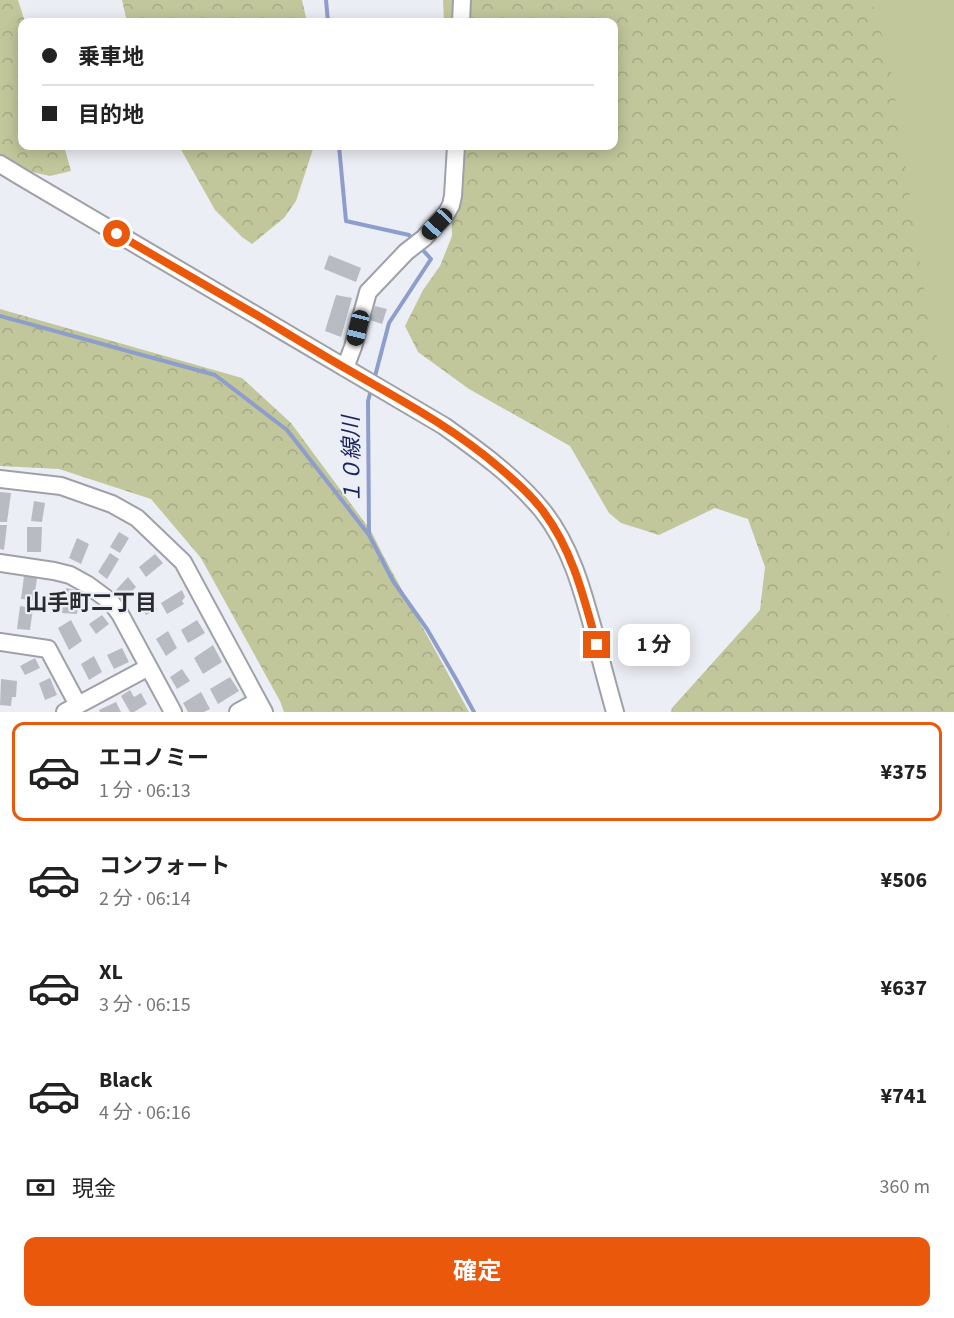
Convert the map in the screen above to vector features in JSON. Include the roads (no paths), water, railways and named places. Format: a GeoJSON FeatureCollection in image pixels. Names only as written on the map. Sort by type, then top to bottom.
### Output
{"type":"FeatureCollection","features":[{"type":"Feature","properties":{"kind":"street"},"geometry":{"type":"LineString","coordinates":[[462,0],[462,18]]}},
{"type":"Feature","properties":{"kind":"street"},"geometry":{"type":"LineString","coordinates":[[345,368],[368,292],[406,252],[424,238],[446,214],[451,205],[456,150]]}},
{"type":"Feature","properties":{"kind":"street"},"geometry":{"type":"LineString","coordinates":[[0,164],[386,390],[444,426],[517,482],[543,511],[574,566],[615,712]]}},
{"type":"Feature","properties":{"kind":"street"},"geometry":{"type":"LineString","coordinates":[[0,478],[61,486],[112,504],[137,518],[183,562],[261,706],[238,712]]}},
{"type":"Feature","properties":{"kind":"street"},"geometry":{"type":"LineString","coordinates":[[0,563],[70,574],[111,602],[120,614],[147,668],[173,712]]}},
{"type":"Feature","properties":{"kind":"street"},"geometry":{"type":"LineString","coordinates":[[0,642],[48,649],[71,708],[147,668]]}},
{"type":"Feature","properties":{"kind":"waterway","name":"１０線川"},"geometry":{"type":"LineString","coordinates":[[326,0],[328,18]]}},
{"type":"Feature","properties":{"kind":"waterway","name":"１０線川"},"geometry":{"type":"LineString","coordinates":[[339,150],[346,221],[409,235],[413,240]]}},
{"type":"Feature","properties":{"kind":"waterway","name":"１０線川"},"geometry":{"type":"LineString","coordinates":[[374,380],[389,323],[431,259],[420,247]]}},
{"type":"Feature","properties":{"kind":"waterway"},"geometry":{"type":"LineString","coordinates":[[0,316],[215,375],[287,430],[369,535]]}},
{"type":"Feature","properties":{"kind":"waterway","name":"１０線川"},"geometry":{"type":"LineString","coordinates":[[371,390],[368,401],[369,535],[393,581],[427,629],[474,712]]}},
{"type":"Feature","properties":{"kind":"district","name":"山手町二丁目"},"geometry":{"type":"Point","coordinates":[91,603]}}]}
